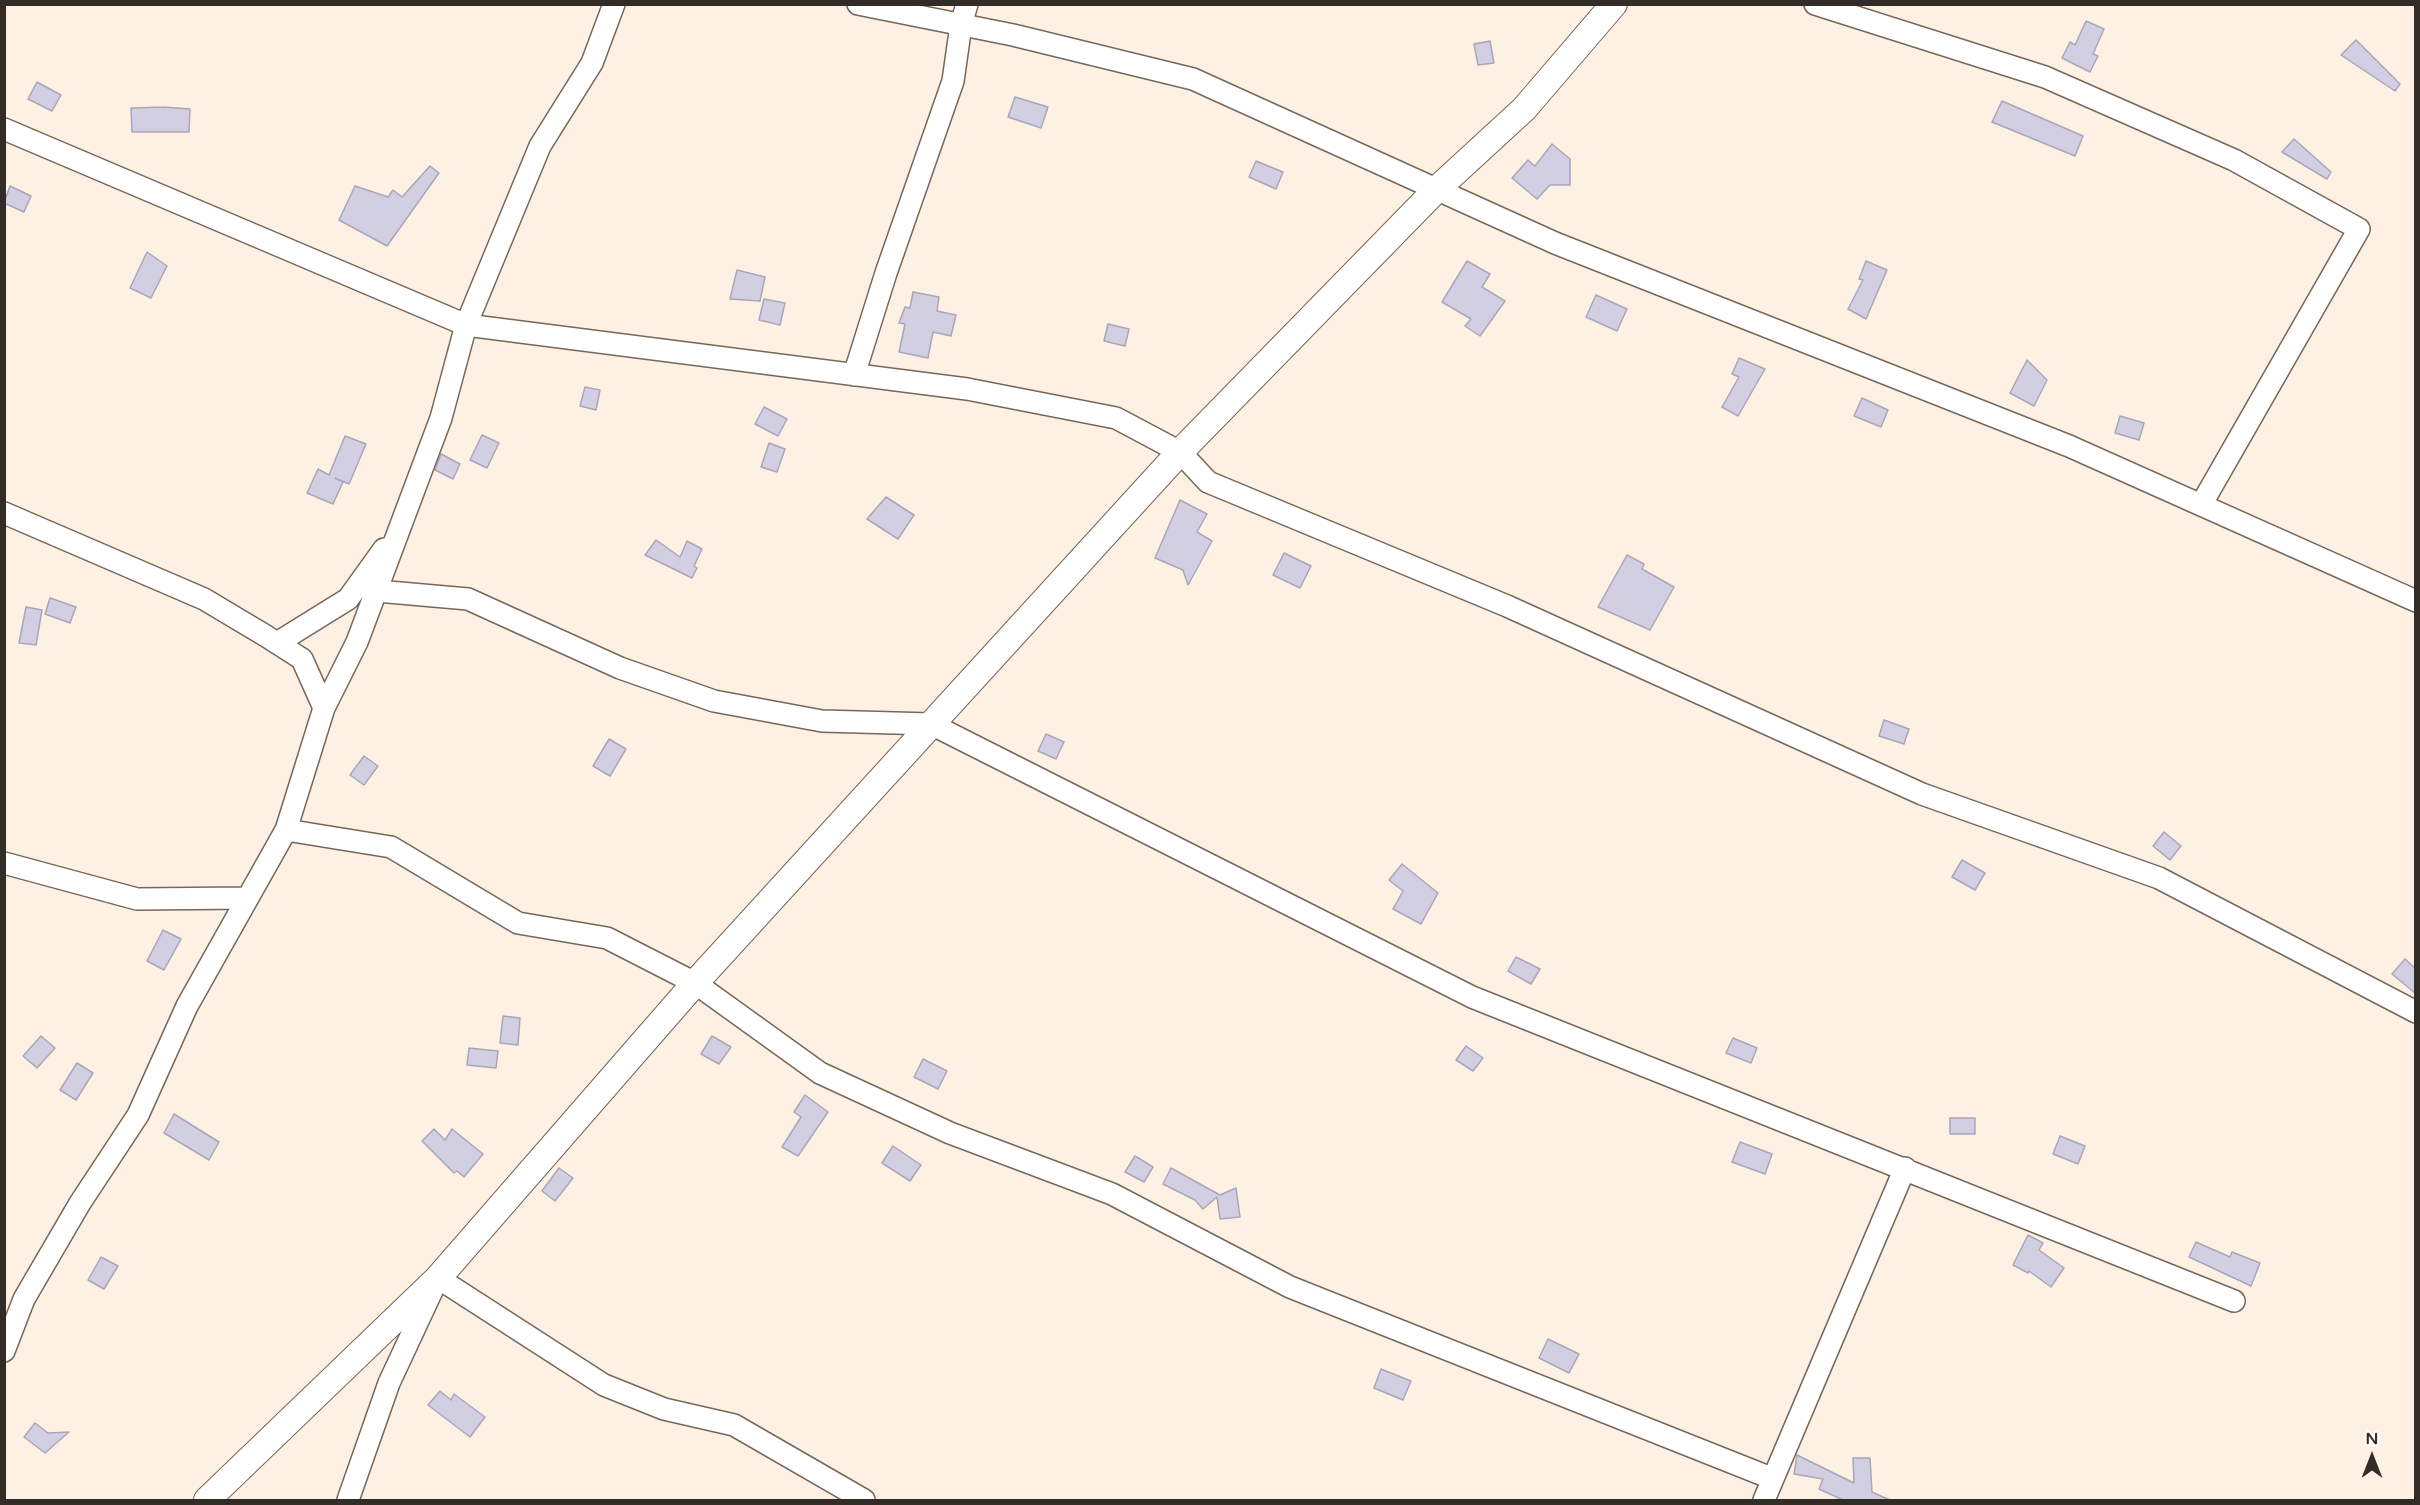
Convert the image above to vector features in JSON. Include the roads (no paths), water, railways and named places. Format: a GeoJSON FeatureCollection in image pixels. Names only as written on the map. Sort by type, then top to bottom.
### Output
{"type":"FeatureCollection","features":[{"type":"Feature","properties":{"kind":"street"},"geometry":{"type":"LineString","coordinates":[[4,1351],[24,1299],[80,1203],[138,1115],[188,1006],[246,898],[286,830],[324,708],[357,642],[441,418],[466,325],[540,146],[592,63],[614,4]]}},
{"type":"Feature","properties":{"kind":"street"},"geometry":{"type":"LineString","coordinates":[[858,4],[961,25],[1193,79],[1554,243],[2069,446],[2415,601]]}},
{"type":"Feature","properties":{"kind":"street"},"geometry":{"type":"LineString","coordinates":[[854,375],[886,273],[953,81],[961,25],[967,4]]}},
{"type":"Feature","properties":{"kind":"street"},"geometry":{"type":"LineString","coordinates":[[207,1500],[438,1278],[695,983],[1180,452],[1437,189],[1524,109],[1614,4]]}},
{"type":"Feature","properties":{"kind":"street"},"geometry":{"type":"LineString","coordinates":[[1815,4],[2045,78],[2234,160],[2359,229],[2201,505]]}},
{"type":"Feature","properties":{"kind":"street"},"geometry":{"type":"LineString","coordinates":[[4,129],[466,325],[967,389],[1116,418],[1180,452],[1208,482],[1507,606],[1922,794],[2158,878],[2415,1012]]}},
{"type":"Feature","properties":{"kind":"street"},"geometry":{"type":"LineString","coordinates":[[4,513],[204,599],[277,643],[302,659],[324,708]]}},
{"type":"Feature","properties":{"kind":"street"},"geometry":{"type":"LineString","coordinates":[[277,643],[348,599],[402,524]]}},
{"type":"Feature","properties":{"kind":"street"},"geometry":{"type":"LineString","coordinates":[[377,591],[468,599],[620,668],[714,701],[822,721],[931,724],[1472,997],[2234,1301]]}},
{"type":"Feature","properties":{"kind":"street"},"geometry":{"type":"LineString","coordinates":[[286,830],[391,847],[518,923],[607,938],[695,983],[820,1073],[940,1128],[1112,1194],[1290,1287],[1667,1434],[1771,1478]]}},
{"type":"Feature","properties":{"kind":"street"},"geometry":{"type":"LineString","coordinates":[[4,863],[137,899],[246,898]]}},
{"type":"Feature","properties":{"kind":"street"},"geometry":{"type":"LineString","coordinates":[[1764,1500],[1771,1478],[1905,1168]]}},
{"type":"Feature","properties":{"kind":"street"},"geometry":{"type":"LineString","coordinates":[[348,1500],[389,1383],[438,1278]]}},
{"type":"Feature","properties":{"kind":"street"},"geometry":{"type":"LineString","coordinates":[[438,1278],[604,1385],[664,1408],[734,1425],[864,1500]]}}]}
